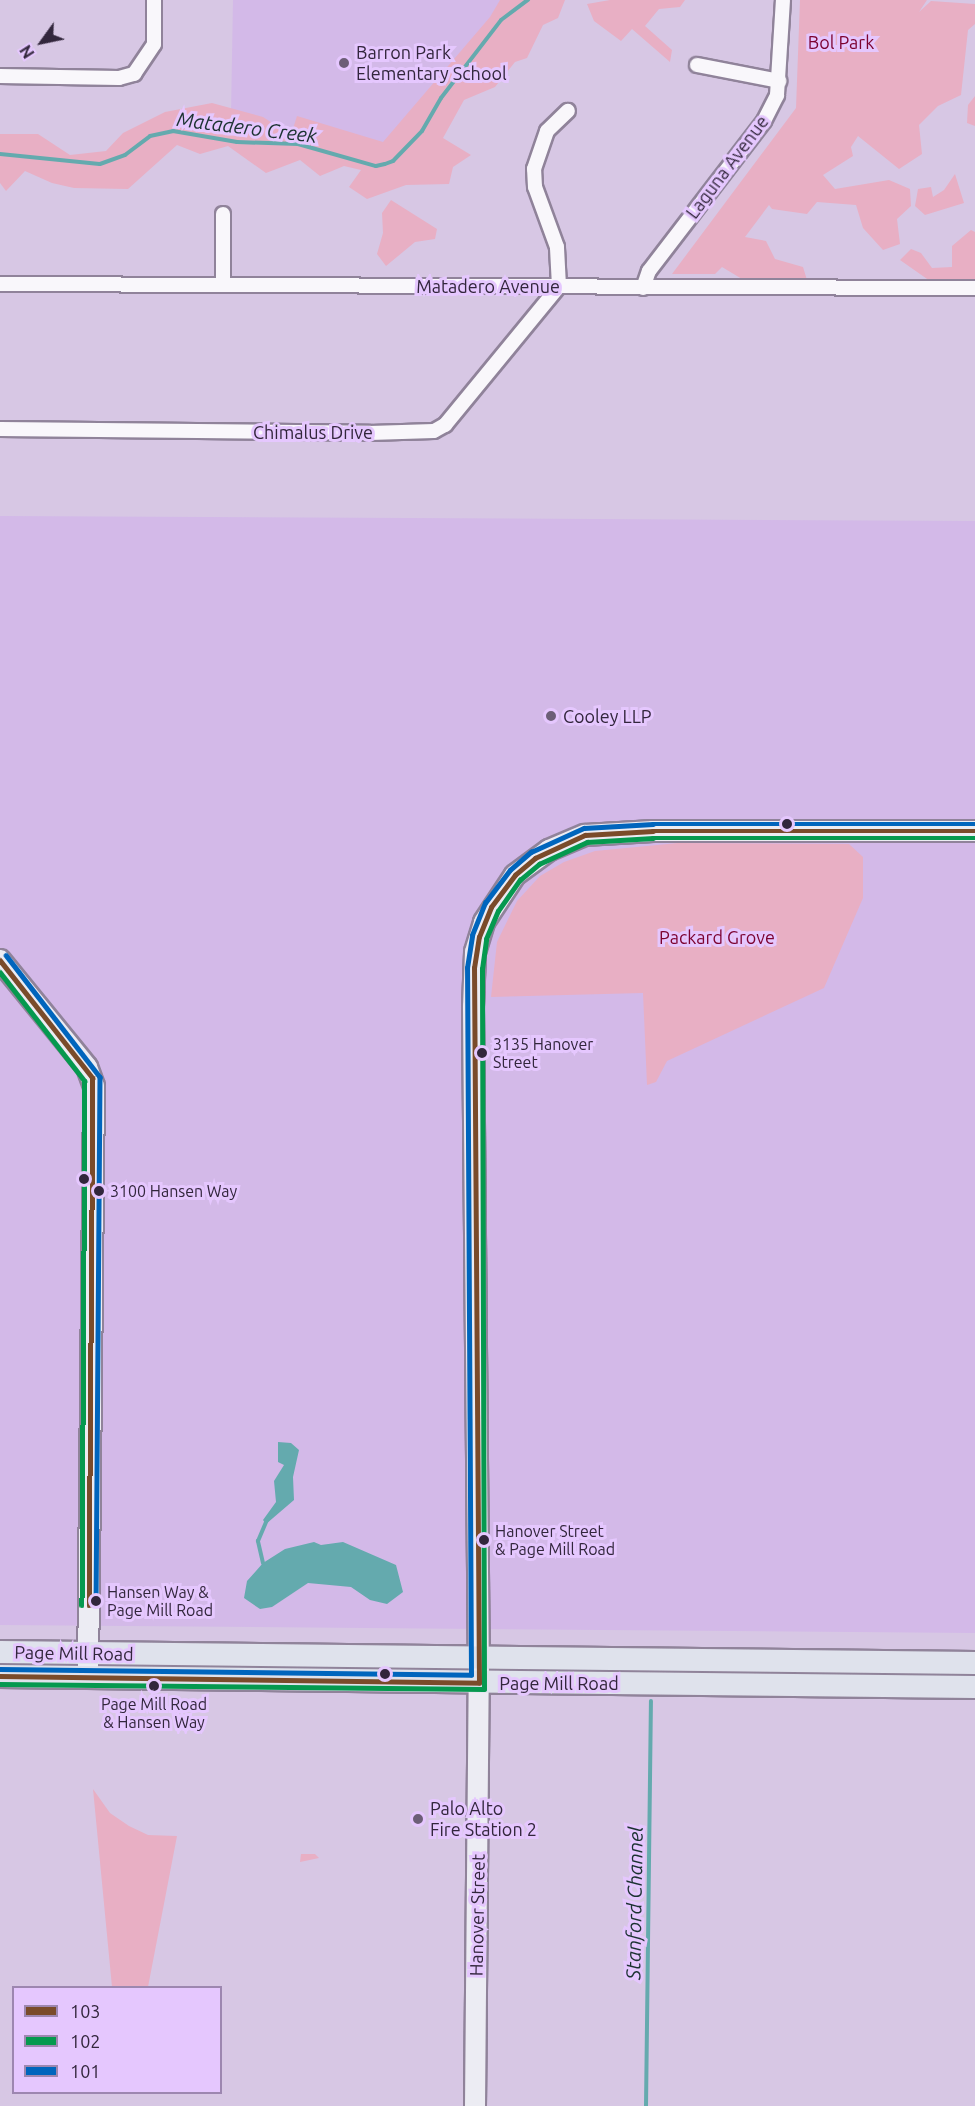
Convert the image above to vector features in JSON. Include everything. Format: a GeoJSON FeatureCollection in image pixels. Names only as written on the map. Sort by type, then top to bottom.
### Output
{"type":"FeatureCollection","features":[{"type":"Feature","properties":{"kind":"main road","name":"Page Mill Road"},"geometry":{"type":"LineString","coordinates":[[0,1652],[975,1663]]}},
{"type":"Feature","properties":{"kind":"main road","name":"Page Mill Road"},"geometry":{"type":"LineString","coordinates":[[0,1676],[975,1687]]}},
{"type":"Feature","properties":{"kind":"street"},"geometry":{"type":"LineString","coordinates":[[0,76],[119,78],[134,74],[154,44],[154,0]]}},
{"type":"Feature","properties":{"kind":"street","name":"Laguna Avenue"},"geometry":{"type":"LineString","coordinates":[[643,288],[649,271],[764,121],[779,81],[783,0]]}},
{"type":"Feature","properties":{"kind":"street"},"geometry":{"type":"LineString","coordinates":[[697,65],[779,81]]}},
{"type":"Feature","properties":{"kind":"street"},"geometry":{"type":"LineString","coordinates":[[559,286],[557,247],[535,187],[534,169],[547,131],[568,111]]}},
{"type":"Feature","properties":{"kind":"street"},"geometry":{"type":"LineString","coordinates":[[223,214],[223,285]]}},
{"type":"Feature","properties":{"kind":"street","name":"Matadero Avenue"},"geometry":{"type":"LineString","coordinates":[[0,284],[975,288]]}},
{"type":"Feature","properties":{"kind":"street","name":"Chimalus Drive"},"geometry":{"type":"LineString","coordinates":[[0,429],[370,433],[434,430],[445,425],[462,408],[559,286]]}},
{"type":"Feature","properties":{"kind":"street","name":"Hanover Street"},"geometry":{"type":"LineString","coordinates":[[475,2106],[479,1656],[474,968],[479,937],[491,907],[515,875],[535,858],[585,835],[653,831],[975,831]]}},
{"type":"Feature","properties":{"kind":"street"},"geometry":{"type":"LineString","coordinates":[[0,960],[93,1078],[88,1677]]}},
{"type":"Feature","properties":{"kind":"shaded area","name":"Barron Park Elementary School"},"geometry":{"type":"Polygon","coordinates":[[[233,0],[501,0],[502,11],[384,147],[231,114],[233,0]]]}},
{"type":"Feature","properties":{"kind":"shaded area"},"geometry":{"type":"Polygon","coordinates":[[[0,516],[975,521],[975,1633],[0,1625],[0,516]]]}},
{"type":"Feature","properties":{"kind":"shaded area"},"geometry":{"type":"Polygon","coordinates":[[[278,1442],[291,1443],[299,1450],[293,1477],[294,1500],[266,1524],[263,1520],[276,1502],[274,1481],[284,1465],[278,1462],[278,1442]]]}},
{"type":"Feature","properties":{"kind":"shaded area"},"geometry":{"type":"Polygon","coordinates":[[[314,1542],[321,1545],[343,1542],[396,1565],[403,1592],[387,1604],[370,1600],[351,1587],[308,1583],[272,1607],[260,1609],[244,1598],[247,1581],[263,1563],[285,1549],[314,1542]]]}},
{"type":"Feature","properties":{"kind":"green space"},"geometry":{"type":"Polygon","coordinates":[[[500,0],[565,0],[558,18],[543,25],[527,58],[515,62],[495,87],[464,100],[443,138],[471,155],[453,167],[449,184],[406,185],[367,199],[349,187],[361,170],[344,166],[320,176],[300,160],[266,173],[228,146],[200,154],[177,145],[128,189],[74,188],[52,183],[25,171],[6,191],[0,183],[0,134],[38,134],[70,155],[106,151],[123,133],[165,112],[212,103],[263,117],[291,135],[297,116],[383,142],[490,17],[500,0]]]}},
{"type":"Feature","properties":{"kind":"green space"},"geometry":{"type":"Polygon","coordinates":[[[610,0],[685,0],[680,7],[659,9],[645,26],[672,50],[670,62],[632,29],[621,41],[594,21],[587,4],[610,0]]]}},
{"type":"Feature","properties":{"kind":"green space","name":"Bol Park"},"geometry":{"type":"Polygon","coordinates":[[[800,0],[927,0],[919,12],[931,1],[975,4],[975,24],[968,30],[961,95],[938,106],[919,125],[922,154],[899,169],[858,136],[851,147],[853,156],[823,175],[835,189],[889,180],[910,189],[911,206],[897,219],[900,244],[883,250],[863,228],[856,205],[817,202],[807,214],[772,209],[769,205],[745,237],[766,241],[775,259],[803,267],[807,280],[742,279],[722,267],[715,274],[672,274],[796,108],[800,0]]]}},
{"type":"Feature","properties":{"kind":"green space"},"geometry":{"type":"Polygon","coordinates":[[[975,96],[975,126],[967,123],[968,105],[975,96]]]}},
{"type":"Feature","properties":{"kind":"green space"},"geometry":{"type":"Polygon","coordinates":[[[955,174],[964,203],[925,215],[915,206],[918,189],[931,187],[933,197],[944,190],[955,174]]]}},
{"type":"Feature","properties":{"kind":"green space"},"geometry":{"type":"Polygon","coordinates":[[[391,200],[437,229],[435,239],[415,242],[386,266],[377,254],[383,233],[382,213],[391,200]]]}},
{"type":"Feature","properties":{"kind":"green space"},"geometry":{"type":"Polygon","coordinates":[[[971,230],[975,232],[975,280],[930,281],[900,260],[911,249],[921,253],[932,268],[952,267],[952,246],[971,230]]]}},
{"type":"Feature","properties":{"kind":"green space","name":"Packard Grove"},"geometry":{"type":"Polygon","coordinates":[[[678,843],[849,844],[863,857],[863,898],[824,988],[667,1061],[656,1082],[647,1085],[643,993],[491,997],[497,942],[517,901],[540,876],[564,862],[595,851],[678,843]]]}},
{"type":"Feature","properties":{"kind":"green space"},"geometry":{"type":"Polygon","coordinates":[[[93,1789],[110,1813],[129,1826],[148,1835],[177,1836],[148,1986],[112,1986],[93,1789]]]}},
{"type":"Feature","properties":{"kind":"green space"},"geometry":{"type":"Polygon","coordinates":[[[301,1854],[315,1854],[319,1858],[300,1862],[301,1854]]]}},
{"type":"Feature","properties":{"kind":"waterway","name":"Matadero Creek"},"geometry":{"type":"LineString","coordinates":[[0,154],[100,164],[125,155],[150,136],[173,131],[237,142],[298,144],[376,166],[385,164],[393,161],[422,131],[441,98],[501,20],[528,0]]}},
{"type":"Feature","properties":{"kind":"waterway"},"geometry":{"type":"LineString","coordinates":[[263,1563],[258,1541],[268,1518]]}},
{"type":"Feature","properties":{"kind":"waterway","name":"Stanford Channel"},"geometry":{"type":"LineString","coordinates":[[646,2106],[651,1701]]}},
{"type":"Feature","properties":{"kind":"transit line","name":"101"},"geometry":{"type":"LineString","coordinates":[[0,1669],[471,1675],[467,968],[472,935],[485,903],[510,870],[531,852],[584,828],[653,824],[975,824]]}},
{"type":"Feature","properties":{"kind":"transit line","name":"103"},"geometry":{"type":"LineString","coordinates":[[0,1676],[479,1683],[474,968],[479,937],[491,907],[515,875],[535,858],[585,835],[653,831],[975,831]]}},
{"type":"Feature","properties":{"kind":"transit line","name":"102"},"geometry":{"type":"LineString","coordinates":[[0,1684],[484,1689],[482,969],[486,939],[498,911],[520,880],[539,864],[587,842],[653,838],[975,838]]}},
{"type":"Feature","properties":{"kind":"transit line","name":"101"},"geometry":{"type":"LineString","coordinates":[[6,955],[100,1077],[96,1605]]}},
{"type":"Feature","properties":{"kind":"transit line","name":"103"},"geometry":{"type":"LineString","coordinates":[[0,960],[93,1078],[89,1605]]}},
{"type":"Feature","properties":{"kind":"transit line","name":"102"},"geometry":{"type":"LineString","coordinates":[[0,972],[85,1081],[82,1605]]}},
{"type":"Feature","properties":{"kind":"place","name":"Barron Park Elementary School"},"geometry":{"type":"Point","coordinates":[344,63]}},
{"type":"Feature","properties":{"kind":"place","name":"Cooley LLP"},"geometry":{"type":"Point","coordinates":[551,716]}},
{"type":"Feature","properties":{"kind":"place","name":"3135 Hanover Street"},"geometry":{"type":"Point","coordinates":[482,1053]}},
{"type":"Feature","properties":{"kind":"place","name":"3100 Hansen Way"},"geometry":{"type":"Point","coordinates":[99,1191]}},
{"type":"Feature","properties":{"kind":"place","name":"Hanover Street & Page Mill Road"},"geometry":{"type":"Point","coordinates":[484,1540]}},
{"type":"Feature","properties":{"kind":"place","name":"Hansen Way & Page Mill Road"},"geometry":{"type":"Point","coordinates":[96,1601]}},
{"type":"Feature","properties":{"kind":"place","name":"Page Mill Road & Hansen Way"},"geometry":{"type":"Point","coordinates":[154,1686]}},
{"type":"Feature","properties":{"kind":"place","name":"Palo Alto Fire Station 2"},"geometry":{"type":"Point","coordinates":[418,1819]}}]}
